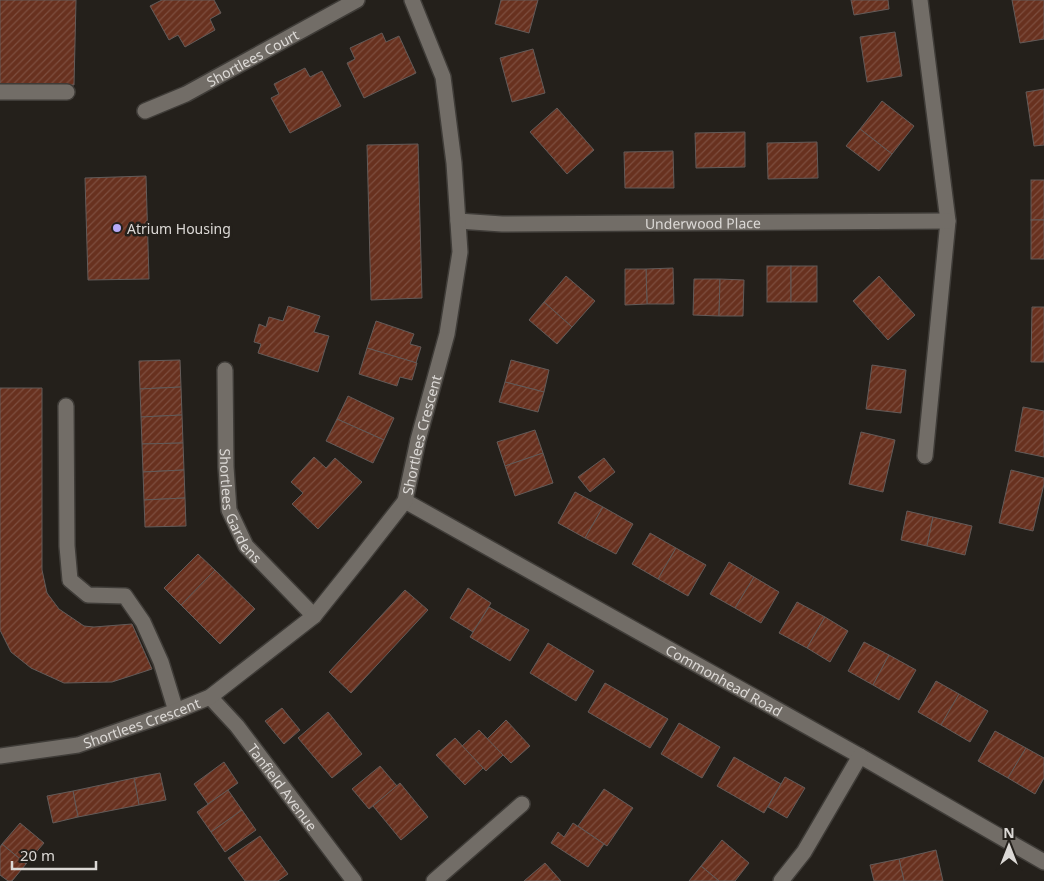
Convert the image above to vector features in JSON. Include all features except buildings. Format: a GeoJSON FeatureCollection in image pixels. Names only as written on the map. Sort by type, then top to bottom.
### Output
{"type":"FeatureCollection","features":[{"type":"Feature","properties":{"kind":"street","name":"Shortlees Court"},"geometry":{"type":"LineString","coordinates":[[145,111],[186,94],[356,0]]}},
{"type":"Feature","properties":{"kind":"street","name":"Shortlees Crescent"},"geometry":{"type":"LineString","coordinates":[[0,756],[78,745],[176,711],[210,697],[314,616],[405,501],[418,440],[447,334],[460,252],[454,163],[443,76],[412,0]]}},
{"type":"Feature","properties":{"kind":"street"},"geometry":{"type":"LineString","coordinates":[[920,0],[948,221],[925,456]]}},
{"type":"Feature","properties":{"kind":"street"},"geometry":{"type":"LineString","coordinates":[[0,92],[67,92]]}},
{"type":"Feature","properties":{"kind":"street","name":"Underwood Place"},"geometry":{"type":"LineString","coordinates":[[458,221],[502,224],[948,221]]}},
{"type":"Feature","properties":{"kind":"street","name":"Shortlees Gardens"},"geometry":{"type":"LineString","coordinates":[[225,370],[226,467],[229,510],[246,546],[314,616]]}},
{"type":"Feature","properties":{"kind":"street"},"geometry":{"type":"LineString","coordinates":[[66,406],[67,546],[70,580],[88,595],[124,596],[143,622],[161,662],[176,711]]}},
{"type":"Feature","properties":{"kind":"street","name":"Commonhead Road"},"geometry":{"type":"LineString","coordinates":[[405,501],[860,756],[1044,862]]}},
{"type":"Feature","properties":{"kind":"street","name":"Tanfield Avenue"},"geometry":{"type":"LineString","coordinates":[[210,697],[236,726],[354,881]]}},
{"type":"Feature","properties":{"kind":"street"},"geometry":{"type":"LineString","coordinates":[[781,881],[804,852],[860,756]]}},
{"type":"Feature","properties":{"kind":"street"},"geometry":{"type":"LineString","coordinates":[[434,881],[522,804]]}},
{"type":"Feature","properties":{"kind":"place","name":"Atrium Housing"},"geometry":{"type":"Point","coordinates":[117,228]}}]}
